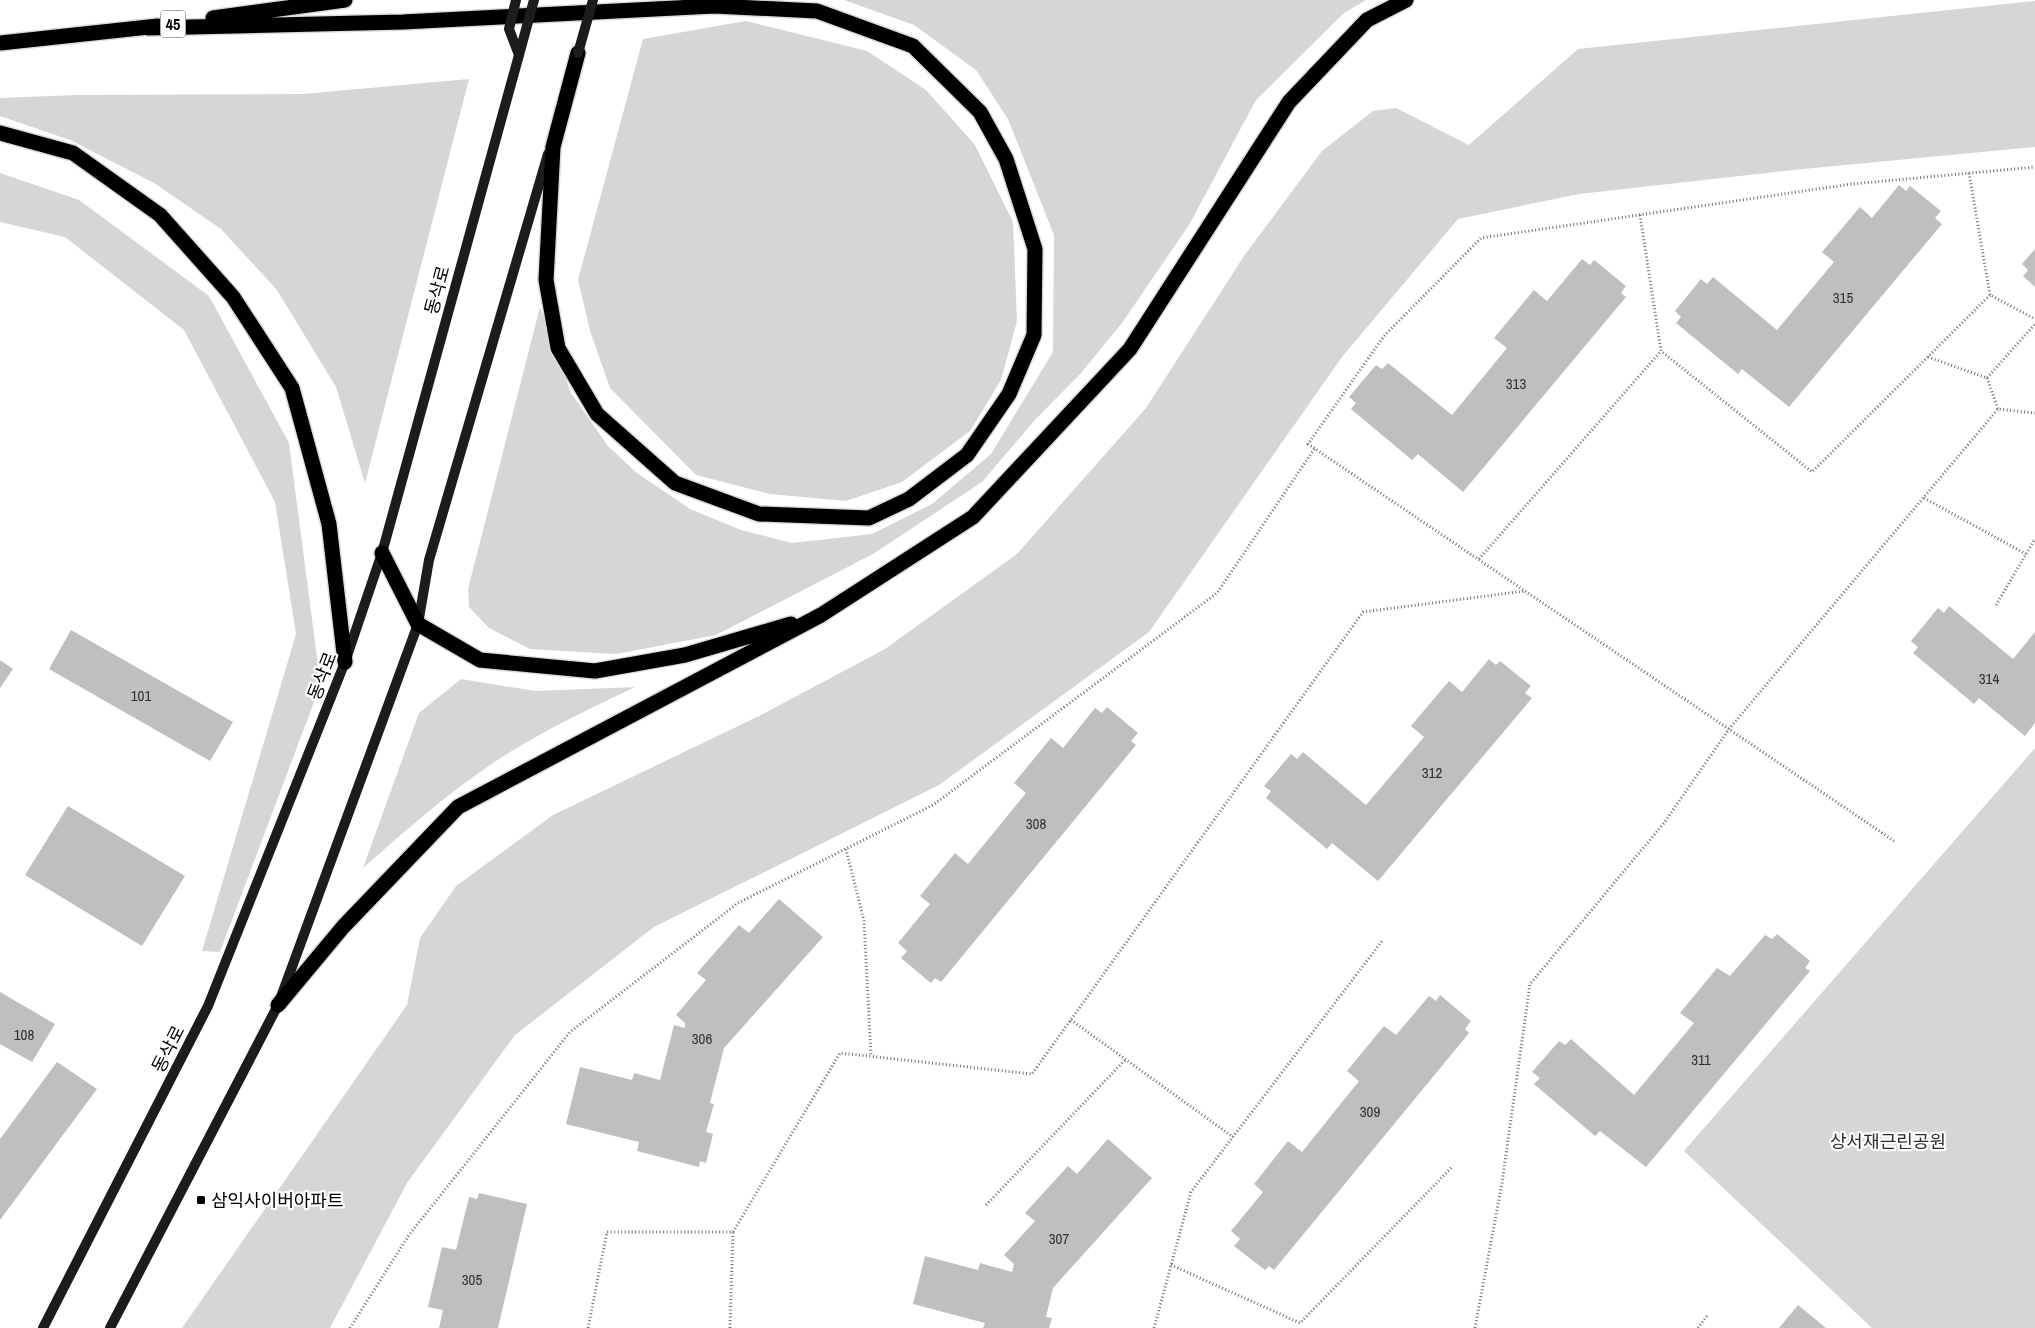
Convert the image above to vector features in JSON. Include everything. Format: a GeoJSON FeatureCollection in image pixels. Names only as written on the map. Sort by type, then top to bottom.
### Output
{"type":"FeatureCollection","features":[{"type":"Feature","properties":{"kind":"highway","name":"45"},"geometry":{"type":"LineString","coordinates":[[0,43],[148,28],[345,0]]}},
{"type":"Feature","properties":{"kind":"highway"},"geometry":{"type":"LineString","coordinates":[[278,1005],[343,927],[458,807],[821,615],[973,517],[1130,349],[1289,102],[1367,20],[1406,0]]}},
{"type":"Feature","properties":{"kind":"highway"},"geometry":{"type":"LineString","coordinates":[[148,28],[403,22],[714,6],[817,11],[913,46],[980,112],[1006,159],[1035,249],[1034,335],[1009,394],[967,455],[909,500],[869,518],[759,514],[675,483],[597,414],[558,348],[546,280],[553,147],[578,53]]}},
{"type":"Feature","properties":{"kind":"highway"},"geometry":{"type":"LineString","coordinates":[[0,133],[73,153],[160,215],[233,297],[292,388],[329,524],[345,662]]}},
{"type":"Feature","properties":{"kind":"highway"},"geometry":{"type":"LineString","coordinates":[[382,553],[418,624],[480,660],[595,672],[685,655],[821,615]]}},
{"type":"Feature","properties":{"kind":"main road"},"geometry":{"type":"LineString","coordinates":[[516,0],[509,29],[519,56]]}},
{"type":"Feature","properties":{"kind":"main road","name":"동삭로"},"geometry":{"type":"LineString","coordinates":[[43,1328],[208,1006],[345,662],[382,553],[534,0]]}},
{"type":"Feature","properties":{"kind":"main road"},"geometry":{"type":"LineString","coordinates":[[110,1328],[278,1005],[418,624],[429,560],[593,0]]}},
{"type":"Feature","properties":{"kind":"path"},"geometry":{"type":"LineString","coordinates":[[1894,841],[1308,444],[1384,336],[1481,238],[1852,184],[2035,167]]}},
{"type":"Feature","properties":{"kind":"path"},"geometry":{"type":"LineString","coordinates":[[1969,173],[1990,294]]}},
{"type":"Feature","properties":{"kind":"path"},"geometry":{"type":"LineString","coordinates":[[1640,215],[1661,351],[1812,472],[1990,294]]}},
{"type":"Feature","properties":{"kind":"path"},"geometry":{"type":"LineString","coordinates":[[1990,294],[2035,319]]}},
{"type":"Feature","properties":{"kind":"path"},"geometry":{"type":"LineString","coordinates":[[1987,378],[2035,324]]}},
{"type":"Feature","properties":{"kind":"path"},"geometry":{"type":"LineString","coordinates":[[1479,559],[1661,351]]}},
{"type":"Feature","properties":{"kind":"path"},"geometry":{"type":"LineString","coordinates":[[1928,357],[1987,378]]}},
{"type":"Feature","properties":{"kind":"path"},"geometry":{"type":"LineString","coordinates":[[1987,378],[1998,409]]}},
{"type":"Feature","properties":{"kind":"path"},"geometry":{"type":"LineString","coordinates":[[1998,409],[2035,413]]}},
{"type":"Feature","properties":{"kind":"path"},"geometry":{"type":"LineString","coordinates":[[1475,1328],[1502,1183],[1530,984],[1664,823],[1729,729],[1998,409]]}},
{"type":"Feature","properties":{"kind":"path"},"geometry":{"type":"LineString","coordinates":[[350,1328],[409,1235],[570,1032],[738,903],[933,805],[1217,593],[1315,448]]}},
{"type":"Feature","properties":{"kind":"path"},"geometry":{"type":"LineString","coordinates":[[1924,498],[2026,554]]}},
{"type":"Feature","properties":{"kind":"path"},"geometry":{"type":"LineString","coordinates":[[1996,604],[2035,539]]}},
{"type":"Feature","properties":{"kind":"path"},"geometry":{"type":"LineString","coordinates":[[730,1328],[733,1232],[840,1053],[1032,1074],[1363,612],[1526,591]]}},
{"type":"Feature","properties":{"kind":"path"},"geometry":{"type":"LineString","coordinates":[[846,848],[864,921],[871,1056]]}},
{"type":"Feature","properties":{"kind":"path"},"geometry":{"type":"LineString","coordinates":[[1154,1328],[1191,1192],[1382,941]]}},
{"type":"Feature","properties":{"kind":"path"},"geometry":{"type":"LineString","coordinates":[[1071,1020],[1233,1137]]}},
{"type":"Feature","properties":{"kind":"path"},"geometry":{"type":"LineString","coordinates":[[986,1205],[1126,1059]]}},
{"type":"Feature","properties":{"kind":"path"},"geometry":{"type":"LineString","coordinates":[[1171,1265],[1300,1323],[1452,1167]]}},
{"type":"Feature","properties":{"kind":"path"},"geometry":{"type":"LineString","coordinates":[[588,1328],[607,1232],[733,1232]]}},
{"type":"Feature","properties":{"kind":"path"},"geometry":{"type":"LineString","coordinates":[[1698,1328],[1707,1316]]}},
{"type":"Feature","properties":{"kind":"green space"},"geometry":{"type":"Polygon","coordinates":[[[844,0],[1366,0],[1344,13],[1256,100],[1189,225],[1122,323],[1081,373],[1034,421],[982,482],[873,554],[716,635],[616,654],[530,649],[489,628],[469,607],[468,589],[540,307],[571,393],[608,446],[637,473],[690,509],[741,530],[792,543],[872,534],[932,504],[991,454],[1053,352],[1054,235],[1008,119],[976,70],[914,25],[844,0]]]}},
{"type":"Feature","properties":{"kind":"green space"},"geometry":{"type":"Polygon","coordinates":[[[2035,1],[2035,147],[1803,169],[1579,194],[1458,219],[1342,357],[1149,632],[939,785],[654,927],[515,1035],[407,1183],[330,1328],[182,1328],[407,1005],[420,938],[456,886],[553,815],[759,716],[885,649],[1017,554],[1146,408],[1244,256],[1322,151],[1373,111],[1396,108],[1469,145],[1578,49],[2035,1]]]}},
{"type":"Feature","properties":{"kind":"green space"},"geometry":{"type":"Polygon","coordinates":[[[746,21],[867,51],[926,90],[975,145],[1013,222],[1017,321],[1001,380],[970,431],[902,482],[846,501],[770,494],[696,475],[610,388],[590,331],[578,280],[643,39],[746,21]]]}},
{"type":"Feature","properties":{"kind":"green space"},"geometry":{"type":"Polygon","coordinates":[[[469,79],[365,483],[336,387],[277,290],[221,229],[154,183],[70,140],[0,116],[0,98],[74,95],[303,94],[469,79]]]}},
{"type":"Feature","properties":{"kind":"green space"},"geometry":{"type":"Polygon","coordinates":[[[0,173],[79,200],[209,296],[289,443],[318,665],[317,694],[220,952],[202,951],[296,634],[275,502],[184,330],[65,237],[0,222],[0,173]]]}},
{"type":"Feature","properties":{"kind":"green space"},"geometry":{"type":"Polygon","coordinates":[[[461,679],[535,691],[635,687],[545,732],[493,763],[443,800],[363,868],[419,713],[461,679]]]}},
{"type":"Feature","properties":{"kind":"green space","name":"상서재근린공원"},"geometry":{"type":"Polygon","coordinates":[[[2035,748],[2035,1328],[1872,1328],[1684,1151],[2035,748]]]}},
{"type":"Feature","properties":{"kind":"building"},"geometry":{"type":"Polygon","coordinates":[[[1899,185],[1906,191],[1910,186],[1941,211],[1935,218],[1942,224],[1789,407],[1742,369],[1738,374],[1676,323],[1681,317],[1675,311],[1701,279],[1707,284],[1713,277],[1777,330],[1834,262],[1822,252],[1860,207],[1872,218],[1899,185]]]}},
{"type":"Feature","properties":{"kind":"building"},"geometry":{"type":"Polygon","coordinates":[[[2035,249],[2035,287],[2023,276],[2028,270],[2022,264],[2035,249]]]}},
{"type":"Feature","properties":{"kind":"building"},"geometry":{"type":"Polygon","coordinates":[[[1582,259],[1590,265],[1594,260],[1626,286],[1621,293],[1626,297],[1463,492],[1418,454],[1412,460],[1351,409],[1356,403],[1349,397],[1376,365],[1382,369],[1388,363],[1452,415],[1507,348],[1494,338],[1534,290],[1547,301],[1582,259]]]}},
{"type":"Feature","properties":{"kind":"building"},"geometry":{"type":"Polygon","coordinates":[[[1949,606],[2013,659],[2035,632],[2035,723],[2025,736],[1979,698],[1974,704],[1913,653],[1918,647],[1911,641],[1938,608],[1944,613],[1949,606]]]}},
{"type":"Feature","properties":{"kind":"building"},"geometry":{"type":"Polygon","coordinates":[[[71,630],[233,722],[210,761],[49,669],[71,630]]]}},
{"type":"Feature","properties":{"kind":"building"},"geometry":{"type":"Polygon","coordinates":[[[1489,659],[1496,665],[1500,661],[1531,686],[1525,693],[1532,698],[1378,881],[1332,843],[1327,849],[1266,798],[1271,791],[1264,786],[1291,754],[1297,759],[1303,752],[1366,805],[1424,737],[1411,726],[1449,681],[1462,692],[1489,659]]]}},
{"type":"Feature","properties":{"kind":"building"},"geometry":{"type":"Polygon","coordinates":[[[0,660],[13,669],[0,688],[0,660]]]}},
{"type":"Feature","properties":{"kind":"building"},"geometry":{"type":"Polygon","coordinates":[[[1107,707],[1138,733],[1131,741],[1136,745],[941,982],[935,978],[931,983],[901,958],[907,951],[898,943],[930,904],[920,896],[955,853],[968,864],[1026,793],[1014,783],[1051,738],[1063,748],[1095,708],[1102,713],[1107,707]]]}},
{"type":"Feature","properties":{"kind":"building"},"geometry":{"type":"Polygon","coordinates":[[[68,806],[185,876],[142,946],[25,875],[68,806]]]}},
{"type":"Feature","properties":{"kind":"building"},"geometry":{"type":"Polygon","coordinates":[[[779,899],[823,937],[724,1048],[710,1103],[714,1104],[706,1132],[713,1134],[706,1163],[700,1161],[699,1167],[637,1151],[639,1142],[566,1124],[580,1067],[632,1080],[634,1073],[660,1080],[674,1025],[685,1028],[685,1023],[676,1015],[706,980],[697,973],[739,925],[749,933],[779,899]]]}},
{"type":"Feature","properties":{"kind":"building"},"geometry":{"type":"Polygon","coordinates":[[[1777,934],[1810,961],[1805,968],[1810,971],[1646,1167],[1600,1131],[1595,1136],[1534,1084],[1540,1078],[1532,1072],[1559,1041],[1565,1045],[1571,1039],[1634,1095],[1694,1023],[1680,1013],[1717,968],[1730,976],[1765,935],[1772,939],[1777,934]]]}},
{"type":"Feature","properties":{"kind":"building"},"geometry":{"type":"Polygon","coordinates":[[[0,992],[55,1024],[32,1062],[0,1044],[0,992]]]}},
{"type":"Feature","properties":{"kind":"building"},"geometry":{"type":"Polygon","coordinates":[[[1440,995],[1471,1021],[1465,1029],[1469,1033],[1274,1270],[1269,1266],[1265,1270],[1234,1246],[1240,1239],[1231,1231],[1263,1192],[1254,1184],[1288,1141],[1302,1152],[1359,1081],[1347,1071],[1384,1026],[1396,1035],[1429,996],[1436,1001],[1440,995]]]}},
{"type":"Feature","properties":{"kind":"building"},"geometry":{"type":"Polygon","coordinates":[[[57,1062],[97,1089],[0,1220],[0,1139],[57,1062]]]}},
{"type":"Feature","properties":{"kind":"building"},"geometry":{"type":"Polygon","coordinates":[[[1108,1139],[1152,1178],[1053,1288],[1046,1317],[1052,1318],[1049,1328],[983,1328],[985,1323],[913,1304],[925,1256],[978,1270],[980,1263],[1012,1272],[1014,1264],[1004,1255],[1035,1221],[1025,1213],[1068,1166],[1077,1174],[1108,1139]]]}},
{"type":"Feature","properties":{"kind":"building"},"geometry":{"type":"Polygon","coordinates":[[[479,1193],[527,1204],[498,1328],[439,1328],[443,1310],[428,1307],[442,1247],[456,1250],[469,1197],[477,1199],[479,1193]]]}},
{"type":"Feature","properties":{"kind":"building"},"geometry":{"type":"Polygon","coordinates":[[[1798,1305],[1826,1328],[1779,1328],[1798,1305]]]}},
{"type":"Feature","properties":{"kind":"place","name":"삼익사이버아파트"},"geometry":{"type":"Point","coordinates":[201,1200]}}]}
